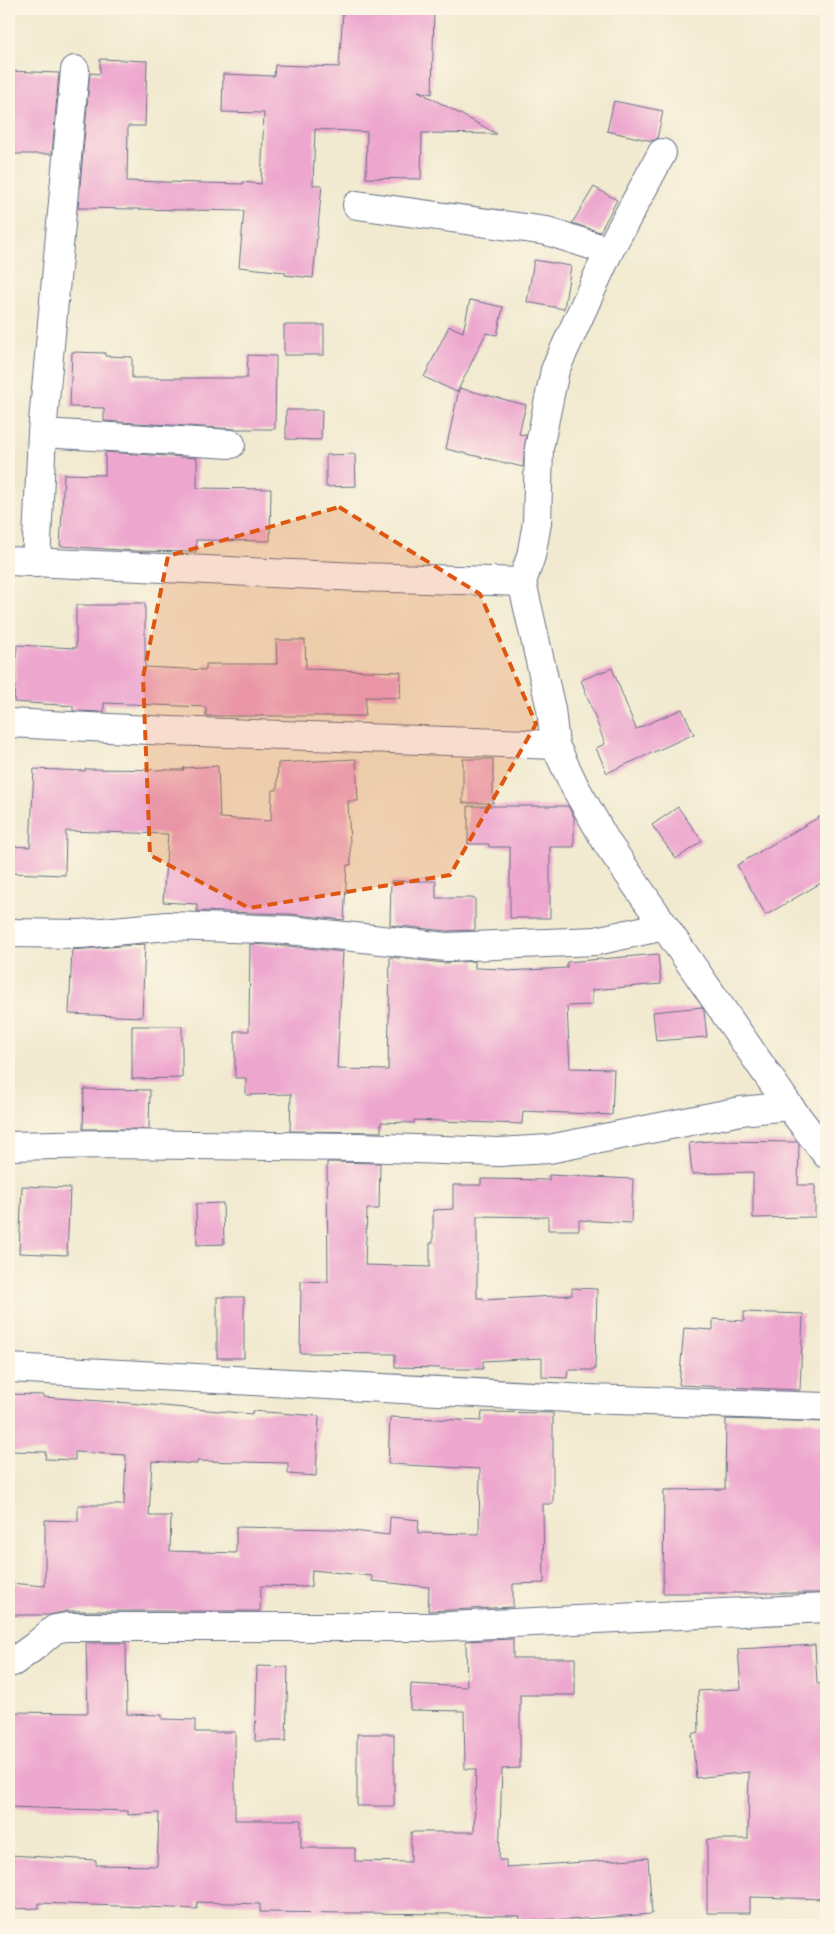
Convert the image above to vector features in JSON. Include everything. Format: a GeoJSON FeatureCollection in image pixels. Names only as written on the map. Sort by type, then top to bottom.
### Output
{"type":"FeatureCollection","features":[{"type":"Feature","properties":{"kind":"street"},"geometry":{"type":"LineString","coordinates":[[36,563],[42,433],[75,70]]}},
{"type":"Feature","properties":{"kind":"street"},"geometry":{"type":"LineString","coordinates":[[662,153],[609,251],[555,370],[539,448],[537,523],[531,556],[522,582],[547,691],[555,746],[575,787],[607,843],[789,1106],[826,1154]]}},
{"type":"Feature","properties":{"kind":"street"},"geometry":{"type":"LineString","coordinates":[[357,205],[547,231],[609,251]]}},
{"type":"Feature","properties":{"kind":"street"},"geometry":{"type":"LineString","coordinates":[[42,433],[231,444]]}},
{"type":"Feature","properties":{"kind":"street"},"geometry":{"type":"LineString","coordinates":[[9,561],[522,582]]}},
{"type":"Feature","properties":{"kind":"street"},"geometry":{"type":"LineString","coordinates":[[9,723],[555,746]]}},
{"type":"Feature","properties":{"kind":"street"},"geometry":{"type":"LineString","coordinates":[[9,933],[81,934],[168,926],[252,928],[289,930],[446,947],[596,941],[664,926]]}},
{"type":"Feature","properties":{"kind":"street"},"geometry":{"type":"LineString","coordinates":[[9,1146],[105,1144],[358,1147],[499,1152],[549,1149],[741,1111],[789,1106]]}},
{"type":"Feature","properties":{"kind":"street"},"geometry":{"type":"LineString","coordinates":[[9,1368],[588,1399],[826,1406]]}},
{"type":"Feature","properties":{"kind":"street"},"geometry":{"type":"LineString","coordinates":[[9,1663],[35,1646],[55,1629],[67,1626],[430,1626],[826,1608]]}},
{"type":"Feature","properties":{"kind":"highlighted area"},"geometry":{"type":"Polygon","coordinates":[[[339,507],[480,594],[536,724],[450,875],[249,908],[150,855],[143,677],[168,556],[339,507]]]}},
{"type":"Feature","properties":{"kind":"building"},"geometry":{"type":"Polygon","coordinates":[[[377,9],[434,9],[432,94],[418,91],[497,134],[422,133],[421,179],[366,178],[367,132],[315,129],[313,185],[322,185],[313,278],[285,275],[285,272],[239,267],[244,211],[78,208],[90,73],[100,74],[100,59],[147,61],[145,126],[128,126],[127,181],[243,184],[243,182],[261,184],[264,113],[222,112],[223,74],[274,76],[275,65],[339,67],[343,12],[376,14],[377,9]]]}},
{"type":"Feature","properties":{"kind":"building"},"geometry":{"type":"Polygon","coordinates":[[[9,71],[59,73],[52,154],[9,154],[9,71]]]}},
{"type":"Feature","properties":{"kind":"building"},"geometry":{"type":"Polygon","coordinates":[[[614,101],[663,111],[657,139],[652,141],[607,131],[614,101]]]}},
{"type":"Feature","properties":{"kind":"building"},"geometry":{"type":"Polygon","coordinates":[[[594,187],[617,200],[600,232],[572,223],[594,187]]]}},
{"type":"Feature","properties":{"kind":"building"},"geometry":{"type":"Polygon","coordinates":[[[534,260],[571,266],[564,309],[527,302],[534,260]]]}},
{"type":"Feature","properties":{"kind":"building"},"geometry":{"type":"Polygon","coordinates":[[[470,300],[503,307],[497,335],[486,333],[459,388],[526,405],[519,434],[526,435],[523,467],[446,449],[459,389],[457,392],[424,377],[449,326],[463,332],[470,300]]]}},
{"type":"Feature","properties":{"kind":"building"},"geometry":{"type":"Polygon","coordinates":[[[284,325],[324,325],[324,355],[284,355],[284,325]]]}},
{"type":"Feature","properties":{"kind":"building"},"geometry":{"type":"Polygon","coordinates":[[[72,352],[105,353],[105,356],[132,357],[132,378],[247,378],[248,355],[276,356],[275,429],[235,429],[104,421],[104,408],[70,407],[72,352]]]}},
{"type":"Feature","properties":{"kind":"building"},"geometry":{"type":"Polygon","coordinates":[[[286,410],[322,410],[321,440],[286,439],[286,410]]]}},
{"type":"Feature","properties":{"kind":"building"},"geometry":{"type":"Polygon","coordinates":[[[105,452],[197,458],[197,488],[271,489],[270,541],[196,540],[196,552],[136,551],[60,546],[64,474],[105,475],[105,452]]]}},
{"type":"Feature","properties":{"kind":"building"},"geometry":{"type":"Polygon","coordinates":[[[355,454],[356,486],[326,487],[326,455],[355,454]]]}},
{"type":"Feature","properties":{"kind":"building"},"geometry":{"type":"Polygon","coordinates":[[[115,603],[145,603],[145,667],[206,670],[206,664],[277,664],[276,640],[305,640],[306,669],[401,672],[400,698],[366,697],[365,716],[206,716],[206,707],[104,703],[104,712],[73,711],[73,706],[14,702],[17,645],[76,648],[76,605],[115,605],[115,603]]]}},
{"type":"Feature","properties":{"kind":"building"},"geometry":{"type":"Polygon","coordinates":[[[612,668],[636,729],[682,709],[694,734],[607,773],[596,748],[605,744],[581,680],[612,668]]]}},
{"type":"Feature","properties":{"kind":"building"},"geometry":{"type":"Polygon","coordinates":[[[356,759],[358,801],[348,801],[351,865],[347,865],[344,920],[290,914],[197,911],[197,904],[163,902],[168,834],[66,831],[65,875],[9,873],[9,846],[30,847],[34,769],[85,771],[85,769],[184,770],[183,768],[218,766],[220,818],[271,821],[272,790],[277,790],[278,763],[356,759]]]}},
{"type":"Feature","properties":{"kind":"building"},"geometry":{"type":"Polygon","coordinates":[[[463,759],[493,759],[493,803],[463,803],[463,759]]]}},
{"type":"Feature","properties":{"kind":"building"},"geometry":{"type":"Polygon","coordinates":[[[468,806],[568,806],[574,817],[574,847],[550,847],[550,918],[510,918],[510,847],[468,844],[468,806]]]}},
{"type":"Feature","properties":{"kind":"building"},"geometry":{"type":"Polygon","coordinates":[[[678,807],[702,841],[676,859],[652,825],[678,807]]]}},
{"type":"Feature","properties":{"kind":"building"},"geometry":{"type":"Polygon","coordinates":[[[826,813],[826,880],[766,915],[737,865],[826,813]]]}},
{"type":"Feature","properties":{"kind":"building"},"geometry":{"type":"Polygon","coordinates":[[[391,881],[436,881],[436,898],[475,898],[475,930],[447,931],[390,925],[391,881]]]}},
{"type":"Feature","properties":{"kind":"building"},"geometry":{"type":"Polygon","coordinates":[[[145,944],[142,1017],[69,1014],[72,950],[145,944]]]}},
{"type":"Feature","properties":{"kind":"building"},"geometry":{"type":"Polygon","coordinates":[[[250,944],[343,952],[337,1069],[388,1070],[390,957],[444,963],[475,961],[475,968],[506,969],[506,971],[567,968],[567,962],[658,954],[661,984],[592,990],[592,1005],[567,1006],[570,1068],[614,1069],[612,1115],[523,1111],[522,1124],[414,1120],[414,1123],[381,1122],[381,1132],[290,1131],[291,1094],[246,1095],[246,1078],[235,1078],[235,1031],[249,1031],[250,944]]]}},
{"type":"Feature","properties":{"kind":"building"},"geometry":{"type":"Polygon","coordinates":[[[702,1007],[707,1037],[656,1041],[653,1012],[702,1007]]]}},
{"type":"Feature","properties":{"kind":"building"},"geometry":{"type":"Polygon","coordinates":[[[132,1026],[182,1026],[182,1078],[132,1079],[132,1026]]]}},
{"type":"Feature","properties":{"kind":"building"},"geometry":{"type":"Polygon","coordinates":[[[84,1089],[150,1090],[149,1129],[83,1129],[84,1089]]]}},
{"type":"Feature","properties":{"kind":"building"},"geometry":{"type":"Polygon","coordinates":[[[711,1141],[797,1142],[799,1144],[798,1185],[815,1185],[815,1217],[753,1218],[753,1172],[692,1174],[689,1143],[711,1141]]]}},
{"type":"Feature","properties":{"kind":"building"},"geometry":{"type":"Polygon","coordinates":[[[327,1162],[380,1163],[379,1209],[367,1209],[365,1265],[430,1267],[430,1243],[433,1243],[433,1210],[453,1209],[453,1185],[481,1185],[481,1179],[549,1180],[549,1175],[633,1179],[631,1223],[579,1220],[579,1230],[548,1230],[548,1217],[477,1216],[477,1298],[483,1298],[483,1300],[572,1295],[572,1288],[597,1289],[595,1370],[568,1370],[567,1378],[542,1377],[542,1358],[483,1361],[483,1369],[440,1369],[395,1367],[395,1354],[300,1353],[301,1281],[328,1282],[327,1162]]]}},
{"type":"Feature","properties":{"kind":"building"},"geometry":{"type":"Polygon","coordinates":[[[22,1186],[70,1188],[67,1255],[19,1253],[22,1186]]]}},
{"type":"Feature","properties":{"kind":"building"},"geometry":{"type":"Polygon","coordinates":[[[223,1203],[224,1244],[197,1245],[196,1204],[223,1203]]]}},
{"type":"Feature","properties":{"kind":"building"},"geometry":{"type":"Polygon","coordinates":[[[217,1297],[244,1297],[244,1358],[217,1358],[217,1297]]]}},
{"type":"Feature","properties":{"kind":"building"},"geometry":{"type":"Polygon","coordinates":[[[744,1312],[803,1314],[800,1390],[679,1385],[684,1328],[713,1330],[713,1319],[744,1321],[744,1312]]]}},
{"type":"Feature","properties":{"kind":"building"},"geometry":{"type":"Polygon","coordinates":[[[9,1394],[43,1395],[43,1397],[252,1414],[252,1411],[319,1416],[316,1476],[288,1474],[288,1463],[197,1461],[197,1464],[152,1461],[149,1516],[171,1516],[170,1551],[236,1553],[236,1527],[335,1529],[389,1535],[390,1517],[419,1520],[418,1533],[479,1534],[480,1469],[388,1464],[390,1417],[481,1421],[482,1412],[553,1413],[553,1504],[543,1504],[544,1583],[513,1584],[513,1607],[428,1611],[429,1587],[372,1581],[372,1576],[312,1570],[311,1587],[261,1586],[260,1611],[67,1611],[49,1615],[9,1615],[9,1583],[45,1586],[45,1520],[78,1521],[78,1505],[124,1505],[126,1455],[75,1452],[75,1460],[45,1459],[46,1452],[9,1451],[9,1394]]]}},
{"type":"Feature","properties":{"kind":"building"},"geometry":{"type":"Polygon","coordinates":[[[726,1419],[826,1422],[826,1593],[663,1593],[664,1490],[725,1489],[726,1419]]]}},
{"type":"Feature","properties":{"kind":"building"},"geometry":{"type":"Polygon","coordinates":[[[513,1639],[513,1658],[575,1658],[575,1695],[520,1695],[520,1768],[502,1769],[499,1860],[506,1860],[506,1867],[648,1858],[652,1914],[555,1921],[555,1919],[520,1921],[520,1916],[260,1912],[260,1904],[197,1902],[197,1909],[39,1903],[39,1908],[9,1909],[9,1855],[96,1860],[96,1865],[157,1866],[159,1813],[128,1815],[128,1811],[9,1807],[9,1712],[88,1713],[86,1643],[126,1643],[127,1714],[162,1715],[162,1719],[195,1720],[195,1732],[235,1732],[235,1820],[301,1820],[301,1848],[355,1848],[355,1861],[411,1862],[411,1832],[474,1832],[476,1769],[465,1769],[464,1711],[410,1710],[411,1684],[467,1687],[466,1641],[513,1639]]]}},
{"type":"Feature","properties":{"kind":"building"},"geometry":{"type":"Polygon","coordinates":[[[815,1645],[817,1684],[826,1684],[826,1899],[750,1897],[750,1913],[707,1913],[707,1839],[748,1839],[749,1772],[696,1778],[692,1734],[699,1732],[698,1691],[741,1689],[738,1649],[815,1645]]]}},
{"type":"Feature","properties":{"kind":"building"},"geometry":{"type":"Polygon","coordinates":[[[257,1666],[288,1667],[286,1741],[255,1741],[257,1666]]]}},
{"type":"Feature","properties":{"kind":"building"},"geometry":{"type":"Polygon","coordinates":[[[357,1734],[394,1734],[394,1806],[357,1806],[357,1734]]]}}]}
